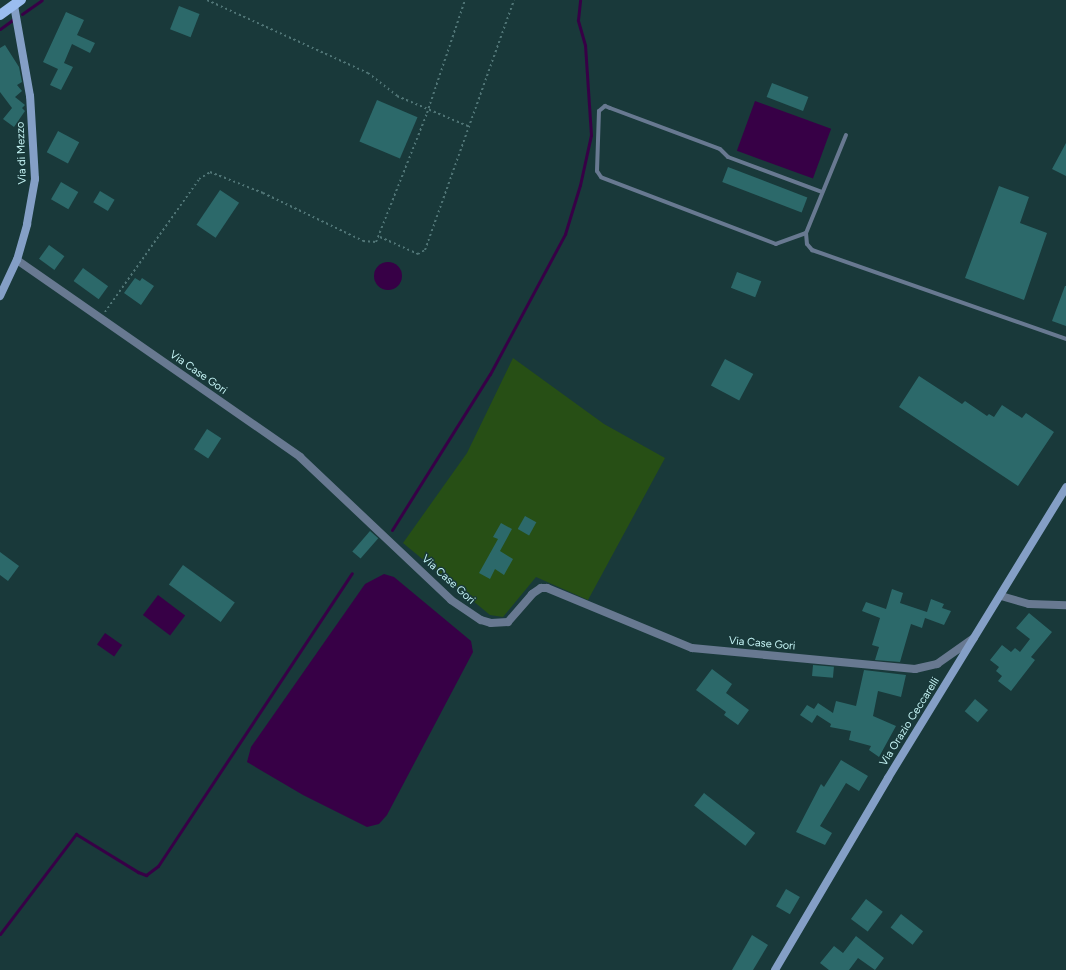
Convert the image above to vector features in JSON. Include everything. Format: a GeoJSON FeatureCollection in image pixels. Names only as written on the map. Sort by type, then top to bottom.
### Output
{"type":"FeatureCollection","features":[{"type":"Feature","properties":{"kind":"main road"},"geometry":{"type":"LineString","coordinates":[[0,15],[18,2]]}},
{"type":"Feature","properties":{"kind":"street","name":"Via di Mezzo"},"geometry":{"type":"LineString","coordinates":[[0,296],[17,260],[27,224],[35,179],[30,96],[18,2]]}},
{"type":"Feature","properties":{"kind":"street","name":"Via Case Gori"},"geometry":{"type":"LineString","coordinates":[[17,260],[300,457],[451,600],[480,620],[491,623],[508,622],[532,594],[541,588],[547,588],[692,648],[915,669],[937,664],[976,636]]}},
{"type":"Feature","properties":{"kind":"street","name":"Via Orazio Ceccarelli"},"geometry":{"type":"LineString","coordinates":[[775,970],[888,778],[1001,596],[1066,487]]}},
{"type":"Feature","properties":{"kind":"street"},"geometry":{"type":"LineString","coordinates":[[1001,596],[1029,604],[1066,604]]}},
{"type":"Feature","properties":{"kind":"lane"},"geometry":{"type":"LineString","coordinates":[[806,233],[776,244],[601,177],[597,171],[599,111],[605,106],[720,149],[728,157],[822,192]]}},
{"type":"Feature","properties":{"kind":"lane"},"geometry":{"type":"LineString","coordinates":[[846,135],[806,233],[807,244],[812,250],[1066,339]]}},
{"type":"Feature","properties":{"kind":"path"},"geometry":{"type":"LineString","coordinates":[[207,0],[368,73],[397,96],[470,127]]}},
{"type":"Feature","properties":{"kind":"path"},"geometry":{"type":"LineString","coordinates":[[101,318],[199,179],[210,172],[263,193],[363,241],[371,243],[380,237],[428,110],[465,0]]}},
{"type":"Feature","properties":{"kind":"path"},"geometry":{"type":"LineString","coordinates":[[380,237],[418,254],[423,253],[470,127],[514,0]]}},
{"type":"Feature","properties":{"kind":"green space"},"geometry":{"type":"Polygon","coordinates":[[[513,358],[604,424],[665,458],[588,600],[536,577],[503,617],[490,615],[403,543],[467,453],[513,358]]]}},
{"type":"Feature","properties":{"kind":"shaded area"},"geometry":{"type":"Polygon","coordinates":[[[755,101],[831,129],[813,179],[737,151],[755,101]]]}},
{"type":"Feature","properties":{"kind":"shaded area"},"geometry":{"type":"Polygon","coordinates":[[[388,262],[398,266],[402,276],[398,286],[388,290],[378,286],[374,276],[378,266],[388,262]]]}},
{"type":"Feature","properties":{"kind":"shaded area"},"geometry":{"type":"Polygon","coordinates":[[[384,574],[394,577],[471,641],[473,652],[387,815],[379,824],[367,827],[303,795],[247,762],[251,747],[365,584],[384,574]]]}},
{"type":"Feature","properties":{"kind":"shaded area"},"geometry":{"type":"Polygon","coordinates":[[[158,595],[185,615],[170,635],[143,615],[158,595]]]}},
{"type":"Feature","properties":{"kind":"shaded area"},"geometry":{"type":"Polygon","coordinates":[[[105,633],[122,645],[114,657],[97,644],[105,633]]]}},
{"type":"Feature","properties":{"kind":"building"},"geometry":{"type":"Polygon","coordinates":[[[179,6],[200,14],[191,37],[170,29],[179,6]]]}},
{"type":"Feature","properties":{"kind":"building"},"geometry":{"type":"Polygon","coordinates":[[[66,12],[84,20],[77,35],[95,43],[90,53],[72,44],[64,63],[73,67],[61,90],[50,85],[58,69],[43,62],[66,12]]]}},
{"type":"Feature","properties":{"kind":"building"},"geometry":{"type":"Polygon","coordinates":[[[5,45],[19,67],[22,82],[17,85],[22,91],[15,97],[25,105],[22,108],[25,111],[14,127],[3,119],[12,108],[0,92],[0,48],[5,45]]]}},
{"type":"Feature","properties":{"kind":"building"},"geometry":{"type":"Polygon","coordinates":[[[772,83],[808,97],[803,111],[767,97],[772,83]]]}},
{"type":"Feature","properties":{"kind":"building"},"geometry":{"type":"Polygon","coordinates":[[[377,100],[418,117],[400,159],[359,141],[377,100]]]}},
{"type":"Feature","properties":{"kind":"building"},"geometry":{"type":"Polygon","coordinates":[[[58,131],[79,142],[68,163],[47,152],[58,131]]]}},
{"type":"Feature","properties":{"kind":"building"},"geometry":{"type":"Polygon","coordinates":[[[1066,143],[1066,176],[1052,169],[1066,143]]]}},
{"type":"Feature","properties":{"kind":"building"},"geometry":{"type":"Polygon","coordinates":[[[728,167],[807,197],[802,212],[722,182],[728,167]]]}},
{"type":"Feature","properties":{"kind":"building"},"geometry":{"type":"Polygon","coordinates":[[[61,182],[78,192],[68,209],[51,199],[61,182]]]}},
{"type":"Feature","properties":{"kind":"building"},"geometry":{"type":"Polygon","coordinates":[[[999,186],[1029,197],[1020,223],[1047,233],[1024,300],[965,278],[999,186]]]}},
{"type":"Feature","properties":{"kind":"building"},"geometry":{"type":"Polygon","coordinates":[[[220,190],[239,203],[216,238],[197,225],[220,190]]]}},
{"type":"Feature","properties":{"kind":"building"},"geometry":{"type":"Polygon","coordinates":[[[100,191],[115,200],[108,211],[93,202],[100,191]]]}},
{"type":"Feature","properties":{"kind":"building"},"geometry":{"type":"Polygon","coordinates":[[[49,245],[64,256],[54,270],[39,259],[49,245]]]}},
{"type":"Feature","properties":{"kind":"building"},"geometry":{"type":"Polygon","coordinates":[[[83,268],[108,286],[99,299],[74,281],[83,268]]]}},
{"type":"Feature","properties":{"kind":"building"},"geometry":{"type":"Polygon","coordinates":[[[737,272],[761,281],[755,297],[731,288],[737,272]]]}},
{"type":"Feature","properties":{"kind":"building"},"geometry":{"type":"Polygon","coordinates":[[[135,278],[140,281],[142,278],[154,286],[141,305],[124,293],[135,278]]]}},
{"type":"Feature","properties":{"kind":"building"},"geometry":{"type":"Polygon","coordinates":[[[1066,286],[1066,326],[1052,321],[1066,286]]]}},
{"type":"Feature","properties":{"kind":"building"},"geometry":{"type":"Polygon","coordinates":[[[725,359],[753,374],[739,401],[711,385],[725,359]]]}},
{"type":"Feature","properties":{"kind":"building"},"geometry":{"type":"Polygon","coordinates":[[[919,376],[962,404],[965,401],[987,416],[989,414],[994,417],[1002,405],[1022,418],[1026,413],[1054,432],[1018,486],[899,407],[919,376]]]}},
{"type":"Feature","properties":{"kind":"building"},"geometry":{"type":"Polygon","coordinates":[[[207,429],[221,438],[208,458],[194,449],[207,429]]]}},
{"type":"Feature","properties":{"kind":"building"},"geometry":{"type":"Polygon","coordinates":[[[525,516],[536,522],[529,535],[518,529],[525,516]]]}},
{"type":"Feature","properties":{"kind":"building"},"geometry":{"type":"Polygon","coordinates":[[[501,523],[512,529],[500,551],[513,559],[504,575],[495,569],[490,579],[479,573],[498,539],[493,537],[501,523]]]}},
{"type":"Feature","properties":{"kind":"building"},"geometry":{"type":"Polygon","coordinates":[[[370,531],[378,538],[361,559],[352,551],[370,531]]]}},
{"type":"Feature","properties":{"kind":"building"},"geometry":{"type":"Polygon","coordinates":[[[0,552],[19,566],[8,581],[0,575],[0,552]]]}},
{"type":"Feature","properties":{"kind":"building"},"geometry":{"type":"Polygon","coordinates":[[[183,565],[235,603],[221,622],[169,584],[183,565]]]}},
{"type":"Feature","properties":{"kind":"building"},"geometry":{"type":"Polygon","coordinates":[[[892,589],[903,593],[900,603],[927,612],[931,599],[944,604],[942,608],[951,611],[944,625],[925,618],[922,628],[911,624],[900,662],[875,660],[879,647],[872,645],[880,618],[862,611],[866,602],[886,609],[892,589]]]}},
{"type":"Feature","properties":{"kind":"building"},"geometry":{"type":"Polygon","coordinates":[[[1029,613],[1052,632],[1031,657],[1035,660],[1011,691],[998,681],[1002,676],[996,671],[999,667],[990,660],[1002,645],[1011,652],[1015,648],[1020,652],[1030,639],[1016,628],[1029,613]]]}},
{"type":"Feature","properties":{"kind":"building"},"geometry":{"type":"Polygon","coordinates":[[[813,665],[834,667],[833,678],[812,676],[813,665]]]}},
{"type":"Feature","properties":{"kind":"building"},"geometry":{"type":"Polygon","coordinates":[[[712,669],[732,684],[726,693],[749,710],[738,725],[724,715],[726,712],[696,690],[712,669]]]}},
{"type":"Feature","properties":{"kind":"building"},"geometry":{"type":"Polygon","coordinates":[[[864,670],[906,675],[901,697],[878,691],[873,716],[896,726],[879,757],[869,750],[871,746],[849,740],[851,731],[830,727],[831,724],[817,715],[812,723],[800,715],[807,705],[814,709],[818,703],[833,713],[836,701],[856,706],[864,670]]]}},
{"type":"Feature","properties":{"kind":"building"},"geometry":{"type":"Polygon","coordinates":[[[975,699],[988,710],[978,722],[965,711],[975,699]]]}},
{"type":"Feature","properties":{"kind":"building"},"geometry":{"type":"Polygon","coordinates":[[[841,760],[868,776],[859,791],[846,783],[820,826],[832,833],[825,845],[796,832],[821,784],[824,787],[841,760]]]}},
{"type":"Feature","properties":{"kind":"building"},"geometry":{"type":"Polygon","coordinates":[[[704,793],[755,833],[745,846],[694,806],[704,793]]]}},
{"type":"Feature","properties":{"kind":"building"},"geometry":{"type":"Polygon","coordinates":[[[786,889],[800,897],[790,914],[776,906],[786,889]]]}},
{"type":"Feature","properties":{"kind":"building"},"geometry":{"type":"Polygon","coordinates":[[[866,899],[883,912],[868,932],[851,919],[866,899]]]}},
{"type":"Feature","properties":{"kind":"building"},"geometry":{"type":"Polygon","coordinates":[[[901,914],[923,931],[913,945],[891,927],[901,914]]]}},
{"type":"Feature","properties":{"kind":"building"},"geometry":{"type":"Polygon","coordinates":[[[752,935],[768,945],[753,970],[732,970],[752,935]]]}},
{"type":"Feature","properties":{"kind":"building"},"geometry":{"type":"Polygon","coordinates":[[[856,936],[884,958],[875,970],[858,958],[849,970],[829,970],[820,963],[834,946],[843,953],[856,936]]]}},
{"type":"Feature","properties":{"kind":"waterway"},"geometry":{"type":"LineString","coordinates":[[22,14],[42,0]]}},
{"type":"Feature","properties":{"kind":"waterway"},"geometry":{"type":"LineString","coordinates":[[392,530],[490,374],[565,234],[580,185],[591,135],[585,45],[578,20],[580,0]]}},
{"type":"Feature","properties":{"kind":"waterway"},"geometry":{"type":"LineString","coordinates":[[0,29],[14,19]]}},
{"type":"Feature","properties":{"kind":"waterway"},"geometry":{"type":"LineString","coordinates":[[0,934],[76,834],[138,872],[146,875],[158,866],[352,573]]}}]}
